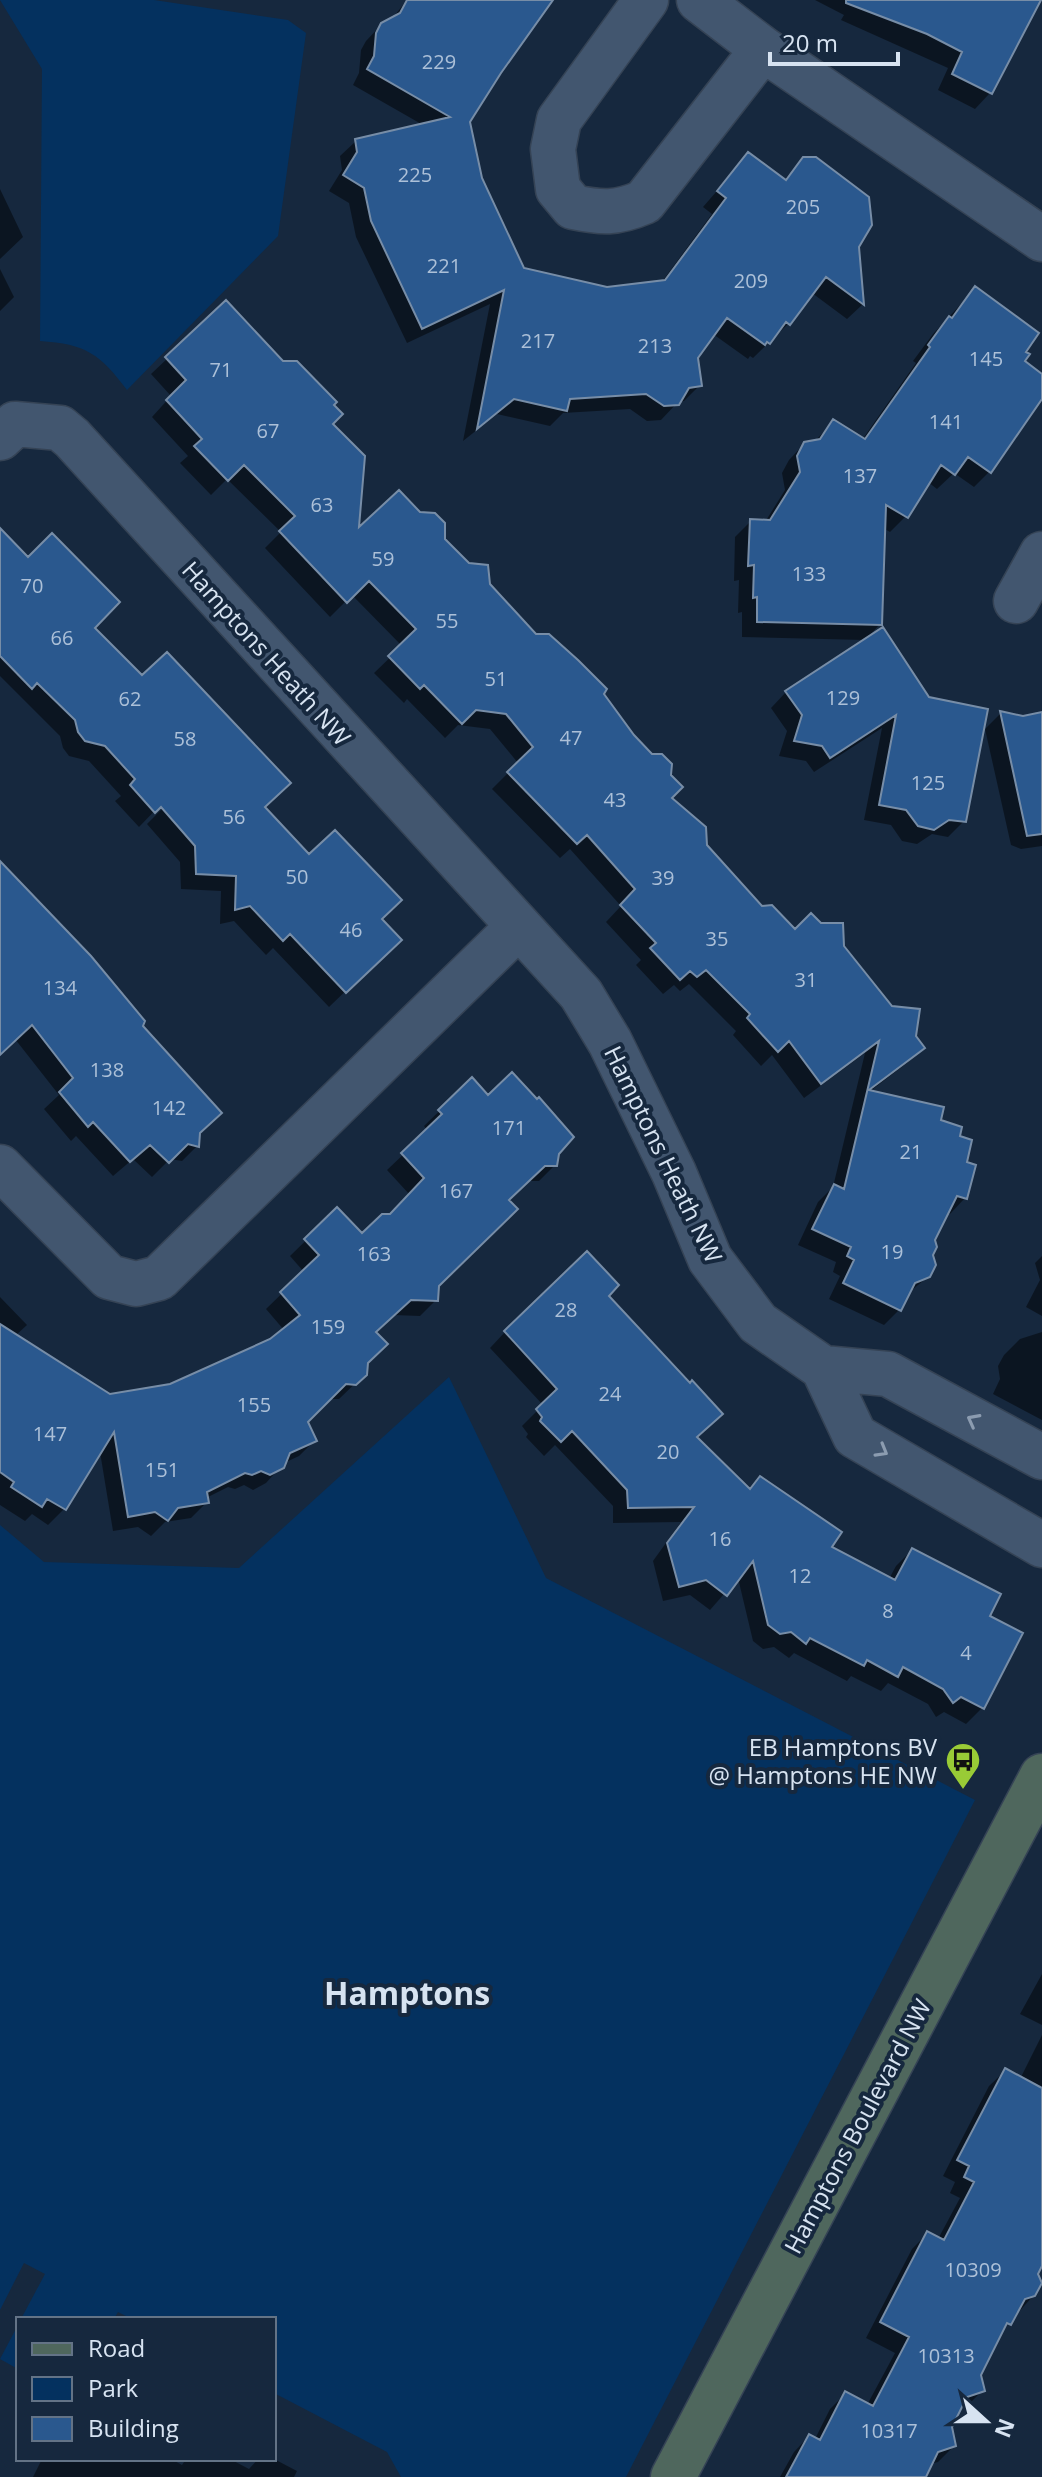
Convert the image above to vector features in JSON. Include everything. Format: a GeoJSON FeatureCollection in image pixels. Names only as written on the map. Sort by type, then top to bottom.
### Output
{"type":"FeatureCollection","features":[{"type":"Feature","properties":{"kind":"street"},"geometry":{"type":"LineString","coordinates":[[646,0],[559,120],[553,149],[558,189],[573,207],[600,212],[622,211],[644,202],[763,49]]}},
{"type":"Feature","properties":{"kind":"street"},"geometry":{"type":"LineString","coordinates":[[699,0],[763,49],[1042,239]]}},
{"type":"Feature","properties":{"kind":"street","name":"Hamptons Heath NW"},"geometry":{"type":"LineString","coordinates":[[0,438],[15,424],[60,428],[72,438],[581,994],[610,1042],[674,1173],[710,1259],[758,1323],[823,1368],[888,1374],[1042,1457]]}},
{"type":"Feature","properties":{"kind":"street"},"geometry":{"type":"LineString","coordinates":[[1016,601],[1042,554]]}},
{"type":"Feature","properties":{"kind":"street"},"geometry":{"type":"LineString","coordinates":[[0,1167],[109,1277],[136,1284],[159,1278],[518,927]]}},
{"type":"Feature","properties":{"kind":"street"},"geometry":{"type":"LineString","coordinates":[[823,1368],[855,1436],[1042,1545]]}},
{"type":"Feature","properties":{"kind":"street","name":"Hamptons Boulevard NW"},"geometry":{"type":"LineString","coordinates":[[673,2477],[1042,1776]]}},
{"type":"Feature","properties":{"kind":"green space"},"geometry":{"type":"Polygon","coordinates":[[[0,0],[154,0],[288,20],[306,33],[278,236],[127,390],[91,353],[69,345],[40,341],[42,69],[0,0]]]}},
{"type":"Feature","properties":{"kind":"green space"},"geometry":{"type":"Polygon","coordinates":[[[449,1377],[546,1578],[975,1800],[626,2477],[401,2477],[387,2452],[276,2394],[276,2317],[128,2317],[118,2312],[115,2317],[22,2317],[45,2274],[24,2263],[0,2310],[0,1525],[44,1562],[239,1568],[449,1377]]]}},
{"type":"Feature","properties":{"kind":"green space"},"geometry":{"type":"Polygon","coordinates":[[[16,2329],[16,2368],[0,2359],[16,2329]]]}},
{"type":"Feature","properties":{"kind":"building"},"geometry":{"type":"Polygon","coordinates":[[[407,0],[553,0],[470,122],[482,178],[524,268],[607,287],[665,280],[726,198],[717,191],[748,152],[786,180],[803,157],[816,157],[869,197],[872,225],[859,247],[864,305],[826,277],[790,325],[786,322],[770,344],[767,342],[765,345],[727,318],[698,358],[702,386],[689,388],[679,405],[664,406],[646,394],[570,399],[567,411],[514,399],[477,429],[504,290],[422,329],[371,221],[364,188],[343,175],[357,152],[355,139],[450,117],[367,69],[374,56],[376,33],[381,23],[400,13],[407,0]]]}},
{"type":"Feature","properties":{"kind":"building"},"geometry":{"type":"Polygon","coordinates":[[[846,0],[1041,0],[992,94],[952,74],[962,52],[927,34],[846,3],[846,0]]]}},
{"type":"Feature","properties":{"kind":"building"},"geometry":{"type":"Polygon","coordinates":[[[975,286],[1039,333],[1026,352],[1030,354],[1025,361],[1042,374],[1042,399],[991,473],[968,457],[955,475],[941,465],[908,518],[886,505],[882,625],[757,622],[757,597],[753,598],[754,565],[748,566],[750,519],[770,520],[800,472],[797,456],[804,442],[820,439],[833,419],[865,439],[930,347],[928,345],[975,286]]]}},
{"type":"Feature","properties":{"kind":"building"},"geometry":{"type":"Polygon","coordinates":[[[226,300],[283,361],[297,361],[337,402],[334,405],[343,414],[333,424],[365,456],[359,527],[399,490],[420,512],[435,513],[445,523],[445,539],[469,563],[488,565],[490,584],[536,634],[549,634],[578,660],[607,689],[604,694],[634,735],[652,754],[662,754],[672,764],[671,775],[683,787],[672,798],[706,827],[707,845],[762,906],[772,905],[795,929],[811,913],[821,923],[843,923],[844,946],[892,1006],[920,1009],[916,1036],[925,1048],[869,1090],[944,1107],[941,1120],[962,1127],[960,1136],[972,1140],[967,1162],[976,1165],[967,1199],[957,1196],[935,1240],[937,1247],[933,1255],[936,1265],[930,1277],[915,1283],[901,1311],[843,1283],[854,1260],[847,1256],[851,1247],[812,1229],[834,1184],[844,1189],[879,1041],[821,1084],[789,1041],[778,1052],[747,1018],[750,1014],[706,970],[697,977],[690,971],[680,980],[650,948],[656,943],[620,905],[635,889],[587,835],[577,844],[507,772],[533,747],[506,714],[476,710],[462,724],[424,685],[420,689],[388,656],[416,629],[369,581],[347,603],[279,531],[295,516],[244,465],[228,481],[194,446],[202,439],[166,400],[186,380],[165,357],[226,300]]]}},
{"type":"Feature","properties":{"kind":"building"},"geometry":{"type":"Polygon","coordinates":[[[0,528],[28,557],[52,533],[120,602],[95,628],[142,675],[167,652],[291,783],[265,807],[309,854],[335,830],[402,900],[382,919],[402,940],[346,993],[290,934],[283,941],[250,906],[235,910],[236,876],[196,874],[195,846],[161,807],[155,813],[130,785],[135,779],[105,746],[85,741],[78,732],[75,720],[37,683],[32,689],[0,656],[0,528]]]}},
{"type":"Feature","properties":{"kind":"building"},"geometry":{"type":"Polygon","coordinates":[[[883,627],[929,697],[988,709],[966,822],[949,820],[934,830],[918,826],[906,810],[879,805],[896,715],[830,758],[822,746],[794,741],[802,715],[785,691],[883,627]]]}},
{"type":"Feature","properties":{"kind":"building"},"geometry":{"type":"Polygon","coordinates":[[[1000,711],[1023,716],[1042,712],[1042,834],[1027,836],[1000,711]]]}},
{"type":"Feature","properties":{"kind":"building"},"geometry":{"type":"Polygon","coordinates":[[[0,861],[91,956],[145,1021],[143,1026],[222,1113],[200,1133],[199,1147],[188,1144],[169,1163],[150,1145],[130,1162],[93,1122],[88,1127],[59,1092],[73,1078],[32,1025],[0,1055],[0,861]]]}},
{"type":"Feature","properties":{"kind":"building"},"geometry":{"type":"Polygon","coordinates":[[[512,1072],[574,1137],[559,1154],[557,1166],[545,1166],[509,1200],[518,1209],[439,1286],[438,1301],[411,1300],[376,1332],[388,1344],[368,1363],[367,1375],[356,1385],[346,1384],[308,1422],[317,1441],[290,1453],[284,1468],[270,1475],[261,1471],[252,1475],[245,1473],[207,1492],[209,1503],[178,1508],[168,1521],[155,1512],[128,1517],[114,1432],[66,1510],[47,1499],[42,1507],[11,1487],[14,1482],[0,1472],[0,1324],[110,1394],[170,1384],[270,1339],[300,1315],[280,1292],[319,1255],[304,1239],[337,1207],[362,1233],[382,1214],[390,1214],[424,1178],[401,1153],[442,1114],[438,1110],[472,1077],[488,1095],[512,1072]]]}},
{"type":"Feature","properties":{"kind":"building"},"geometry":{"type":"Polygon","coordinates":[[[587,1251],[619,1285],[609,1296],[723,1414],[697,1437],[750,1489],[760,1476],[842,1532],[832,1547],[895,1580],[912,1548],[1001,1594],[990,1616],[1023,1633],[984,1709],[961,1697],[953,1703],[943,1689],[903,1667],[898,1677],[867,1660],[864,1666],[810,1638],[806,1644],[791,1632],[780,1634],[768,1625],[753,1561],[727,1596],[706,1580],[679,1587],[667,1543],[694,1507],[628,1508],[627,1490],[572,1431],[561,1442],[540,1421],[542,1417],[536,1409],[557,1389],[504,1331],[587,1251]]]}},
{"type":"Feature","properties":{"kind":"building"},"geometry":{"type":"Polygon","coordinates":[[[1005,2068],[1042,2088],[1042,2266],[1038,2274],[1042,2283],[1035,2296],[1025,2299],[1011,2325],[1007,2323],[981,2375],[985,2391],[967,2397],[952,2427],[956,2446],[938,2452],[926,2477],[786,2477],[809,2434],[820,2440],[845,2391],[873,2406],[909,2337],[880,2322],[927,2231],[944,2240],[974,2182],[964,2177],[969,2166],[957,2160],[1005,2068]]]}},
{"type":"Feature","properties":{"kind":"place","name":"EB Hamptons BV @ Hamptons HE NW"},"geometry":{"type":"Point","coordinates":[963,1791]}},
{"type":"Feature","properties":{"kind":"district","name":"Hamptons"},"geometry":{"type":"Point","coordinates":[407,1992]}}]}
